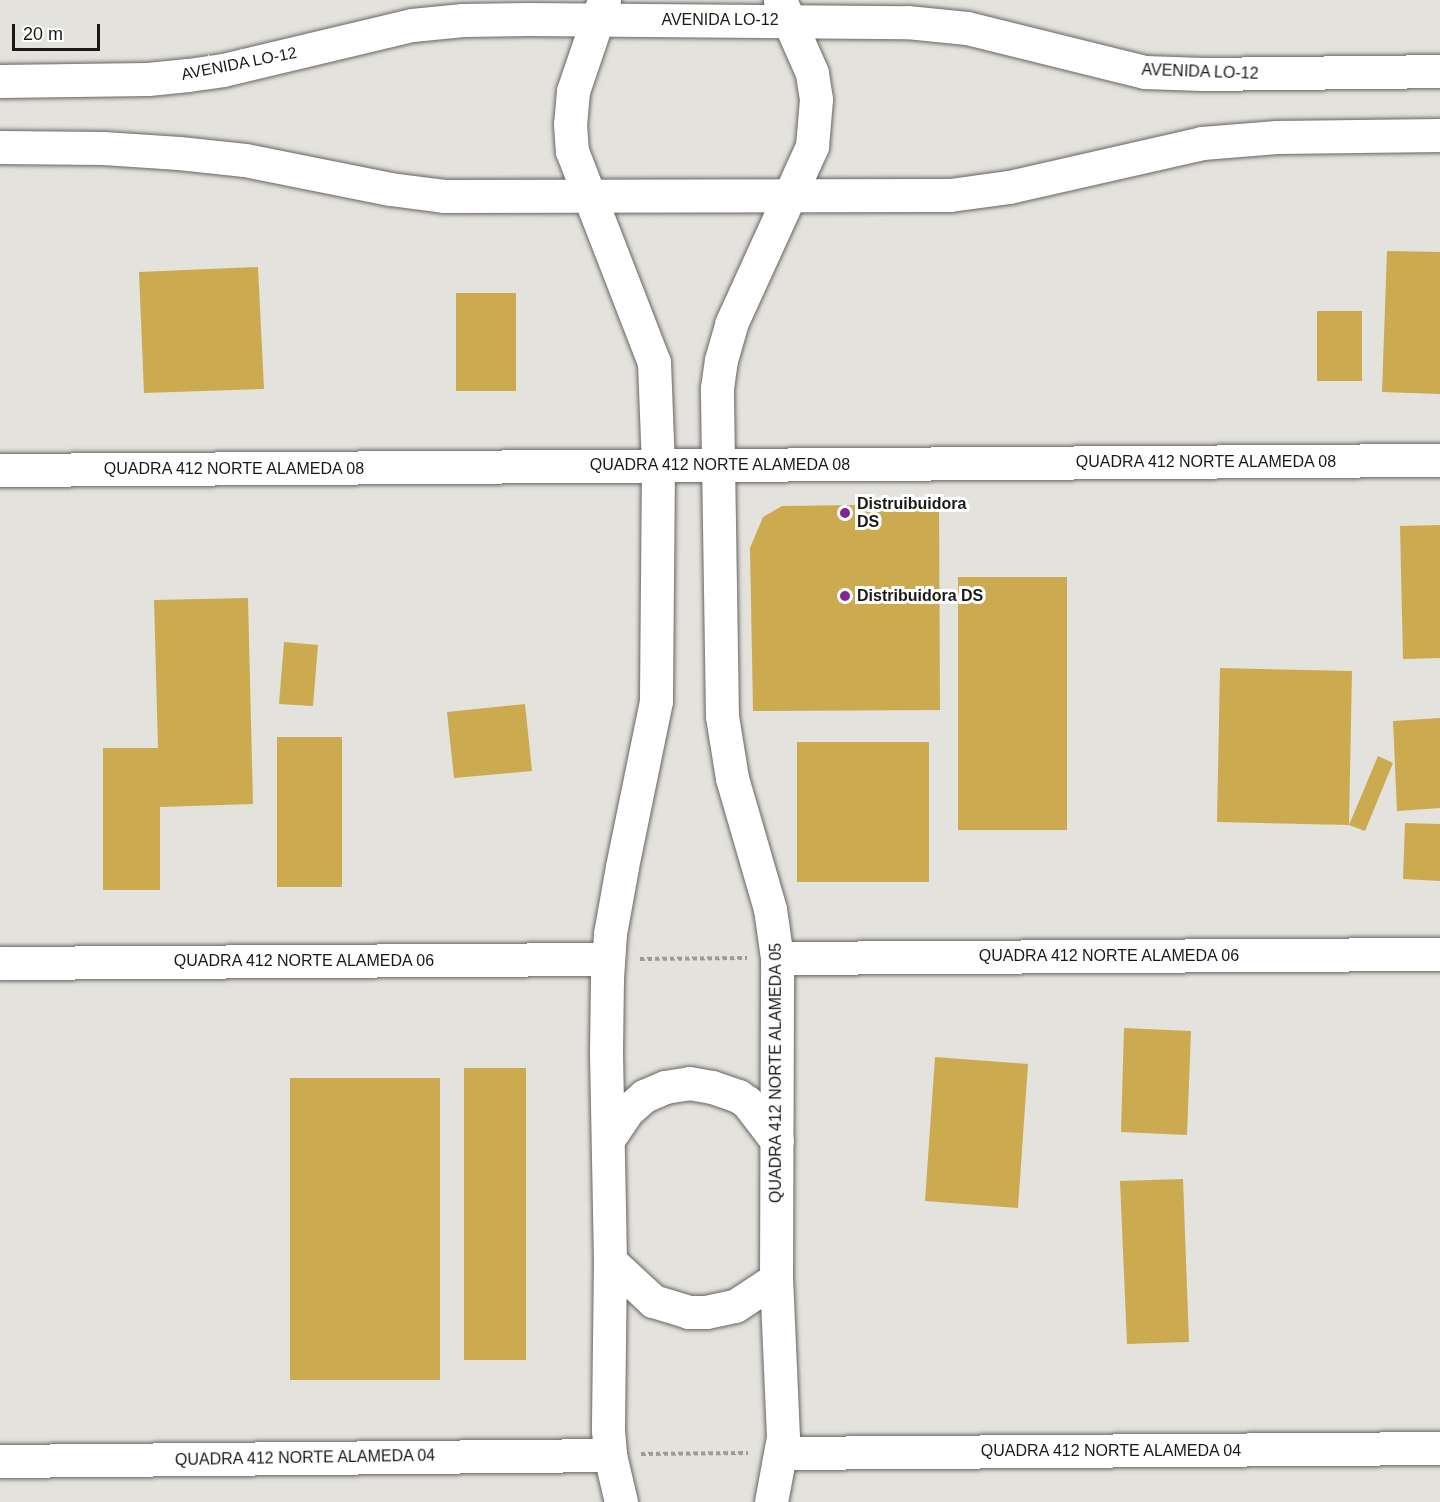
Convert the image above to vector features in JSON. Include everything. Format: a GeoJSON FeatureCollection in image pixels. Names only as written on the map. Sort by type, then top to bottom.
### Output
{"type":"FeatureCollection","features":[{"type":"Feature","properties":{"kind":"street","name":"AVENIDA LO-12"},"geometry":{"type":"LineString","coordinates":[[0,81],[148,79],[188,75],[223,70],[412,25],[601,10],[784,10],[967,28],[1102,63],[1162,73],[1440,71]]}},
{"type":"Feature","properties":{"kind":"street"},"geometry":{"type":"LineString","coordinates":[[601,10],[573,91],[570,124],[572,151],[654,362],[658,466],[656,701],[622,867],[608,959],[606,1053],[610,1261],[608,1401],[610,1455],[621,1502]]}},
{"type":"Feature","properties":{"kind":"street","name":"QUADRA 412 NORTE ALAMEDA 05"},"geometry":{"type":"LineString","coordinates":[[771,1502],[781,1453],[783,1419],[776,1278],[777,958],[770,909],[732,778],[722,716],[717,387],[721,360],[735,316],[812,146],[816,99],[805,53],[784,10]]}},
{"type":"Feature","properties":{"kind":"street"},"geometry":{"type":"LineString","coordinates":[[0,147],[103,148],[245,160],[390,189],[444,196],[789,196],[962,194],[1046,179],[1202,143],[1277,137],[1440,135]]}},
{"type":"Feature","properties":{"kind":"street","name":"QUADRA 412 NORTE ALAMEDA 08"},"geometry":{"type":"LineString","coordinates":[[0,470],[1440,460]]}},
{"type":"Feature","properties":{"kind":"street","name":"QUADRA 412 NORTE ALAMEDA 06"},"geometry":{"type":"LineString","coordinates":[[777,958],[1440,954]]}},
{"type":"Feature","properties":{"kind":"street","name":"QUADRA 412 NORTE ALAMEDA 06"},"geometry":{"type":"LineString","coordinates":[[0,963],[608,959]]}},
{"type":"Feature","properties":{"kind":"street"},"geometry":{"type":"LineString","coordinates":[[609,1138],[619,1119],[644,1096],[665,1087],[689,1083],[738,1095],[756,1112],[777,1141]]}},
{"type":"Feature","properties":{"kind":"street"},"geometry":{"type":"LineString","coordinates":[[610,1261],[653,1301],[688,1312],[706,1312],[735,1306],[776,1278]]}},
{"type":"Feature","properties":{"kind":"street","name":"QUADRA 412 NORTE ALAMEDA 04"},"geometry":{"type":"LineString","coordinates":[[781,1453],[1440,1448]]}},
{"type":"Feature","properties":{"kind":"street","name":"QUADRA 412 NORTE ALAMEDA 04"},"geometry":{"type":"LineString","coordinates":[[0,1461],[610,1455]]}},
{"type":"Feature","properties":{"kind":"path"},"geometry":{"type":"LineString","coordinates":[[608,959],[777,958]]}},
{"type":"Feature","properties":{"kind":"path"},"geometry":{"type":"LineString","coordinates":[[610,1455],[781,1453]]}},
{"type":"Feature","properties":{"kind":"building"},"geometry":{"type":"Polygon","coordinates":[[[1387,251],[1440,252],[1440,394],[1382,392],[1387,251]]]}},
{"type":"Feature","properties":{"kind":"building"},"geometry":{"type":"Polygon","coordinates":[[[258,267],[264,389],[144,393],[139,272],[258,267]]]}},
{"type":"Feature","properties":{"kind":"building"},"geometry":{"type":"Polygon","coordinates":[[[456,293],[516,293],[516,391],[456,391],[456,293]]]}},
{"type":"Feature","properties":{"kind":"building"},"geometry":{"type":"Polygon","coordinates":[[[1317,311],[1362,311],[1362,381],[1317,381],[1317,311]]]}},
{"type":"Feature","properties":{"kind":"building","name":"Distribuidora DS"},"geometry":{"type":"Polygon","coordinates":[[[939,504],[940,710],[753,711],[750,548],[763,517],[782,506],[939,504]]]}},
{"type":"Feature","properties":{"kind":"building"},"geometry":{"type":"Polygon","coordinates":[[[1440,525],[1440,658],[1403,659],[1400,526],[1440,525]]]}},
{"type":"Feature","properties":{"kind":"building"},"geometry":{"type":"Polygon","coordinates":[[[958,577],[1067,577],[1067,830],[958,830],[958,577]]]}},
{"type":"Feature","properties":{"kind":"building"},"geometry":{"type":"Polygon","coordinates":[[[248,598],[253,804],[160,807],[160,890],[103,890],[103,748],[158,748],[154,600],[248,598]]]}},
{"type":"Feature","properties":{"kind":"building"},"geometry":{"type":"Polygon","coordinates":[[[284,642],[318,645],[313,706],[279,704],[284,642]]]}},
{"type":"Feature","properties":{"kind":"building"},"geometry":{"type":"Polygon","coordinates":[[[1220,668],[1352,671],[1349,825],[1217,822],[1220,668]]]}},
{"type":"Feature","properties":{"kind":"building"},"geometry":{"type":"Polygon","coordinates":[[[525,704],[532,771],[454,778],[447,712],[525,704]]]}},
{"type":"Feature","properties":{"kind":"building"},"geometry":{"type":"Polygon","coordinates":[[[1440,718],[1440,808],[1397,811],[1393,721],[1440,718]]]}},
{"type":"Feature","properties":{"kind":"building"},"geometry":{"type":"Polygon","coordinates":[[[277,737],[342,737],[342,887],[277,887],[277,737]]]}},
{"type":"Feature","properties":{"kind":"building"},"geometry":{"type":"Polygon","coordinates":[[[797,742],[929,742],[929,882],[797,882],[797,742]]]}},
{"type":"Feature","properties":{"kind":"building"},"geometry":{"type":"Polygon","coordinates":[[[1378,756],[1393,763],[1365,831],[1349,825],[1378,756]]]}},
{"type":"Feature","properties":{"kind":"building"},"geometry":{"type":"Polygon","coordinates":[[[1405,823],[1440,824],[1440,881],[1403,879],[1405,823]]]}},
{"type":"Feature","properties":{"kind":"building"},"geometry":{"type":"Polygon","coordinates":[[[1124,1028],[1191,1031],[1187,1135],[1121,1132],[1124,1028]]]}},
{"type":"Feature","properties":{"kind":"building"},"geometry":{"type":"Polygon","coordinates":[[[935,1057],[1028,1064],[1018,1208],[925,1201],[935,1057]]]}},
{"type":"Feature","properties":{"kind":"building"},"geometry":{"type":"Polygon","coordinates":[[[464,1068],[526,1068],[526,1360],[464,1360],[464,1068]]]}},
{"type":"Feature","properties":{"kind":"building"},"geometry":{"type":"Polygon","coordinates":[[[290,1078],[440,1078],[440,1380],[290,1380],[290,1078]]]}},
{"type":"Feature","properties":{"kind":"building"},"geometry":{"type":"Polygon","coordinates":[[[1183,1179],[1189,1342],[1127,1344],[1120,1181],[1183,1179]]]}},
{"type":"Feature","properties":{"kind":"place","name":"Distruibuidora DS"},"geometry":{"type":"Point","coordinates":[845,513]}},
{"type":"Feature","properties":{"kind":"place","name":"Distribuidora DS"},"geometry":{"type":"Point","coordinates":[845,596]}}]}
